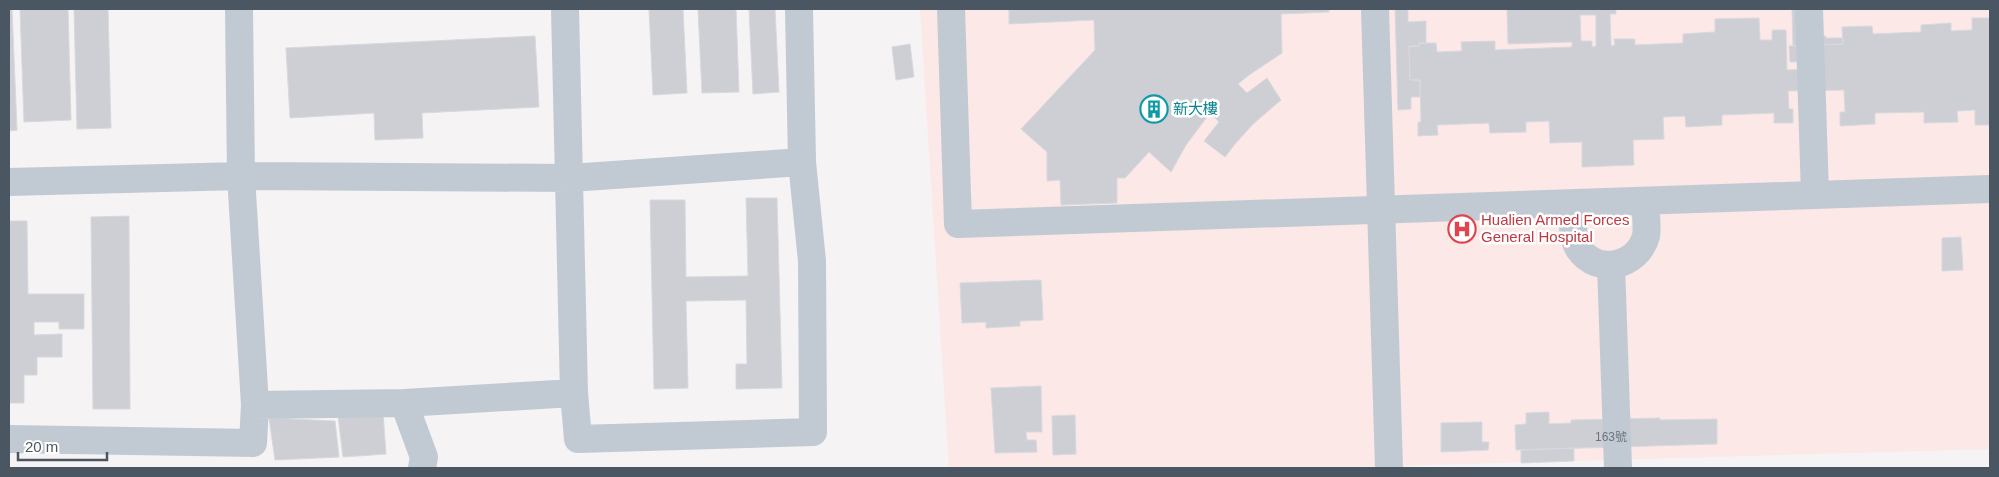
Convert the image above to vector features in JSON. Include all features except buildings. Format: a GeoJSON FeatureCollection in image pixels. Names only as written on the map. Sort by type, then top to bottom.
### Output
{"type":"FeatureCollection","features":[{"type":"Feature","properties":{"kind":"lane"},"geometry":{"type":"LineString","coordinates":[[9,439],[253,443],[255,406],[241,176],[239,9]]}},
{"type":"Feature","properties":{"kind":"lane"},"geometry":{"type":"LineString","coordinates":[[564,9],[570,178],[574,393],[578,439],[813,432],[812,261],[802,162],[799,9]]}},
{"type":"Feature","properties":{"kind":"lane"},"geometry":{"type":"LineString","coordinates":[[951,9],[958,224],[1990,189]]}},
{"type":"Feature","properties":{"kind":"lane"},"geometry":{"type":"LineString","coordinates":[[1375,9],[1389,468]]}},
{"type":"Feature","properties":{"kind":"lane"},"geometry":{"type":"LineString","coordinates":[[1809,9],[1815,195]]}},
{"type":"Feature","properties":{"kind":"lane"},"geometry":{"type":"LineString","coordinates":[[9,182],[241,176],[570,178],[802,162]]}},
{"type":"Feature","properties":{"kind":"lane"},"geometry":{"type":"LineString","coordinates":[[1573,203],[1574,236],[1579,248],[1587,258],[1599,264],[1611,265],[1624,263],[1634,256],[1642,246],[1646,234],[1645,201]]}},
{"type":"Feature","properties":{"kind":"lane"},"geometry":{"type":"LineString","coordinates":[[1611,265],[1618,468]]}},
{"type":"Feature","properties":{"kind":"lane"},"geometry":{"type":"LineString","coordinates":[[255,406],[404,403],[574,393]]}},
{"type":"Feature","properties":{"kind":"lane"},"geometry":{"type":"LineString","coordinates":[[404,403],[424,456],[422,468]]}},
{"type":"Feature","properties":{"kind":"shaded area","name":"Hualien Armed Forces General Hospital"},"geometry":{"type":"Polygon","coordinates":[[[920,9],[1990,9],[1990,449],[1359,467],[949,468],[920,9]]]}},
{"type":"Feature","properties":{"kind":"place","name":"新大樓"},"geometry":{"type":"Point","coordinates":[1154,109]}},
{"type":"Feature","properties":{"kind":"place","name":"Hualien Armed Forces General Hospital"},"geometry":{"type":"Point","coordinates":[1462,229]}}]}
